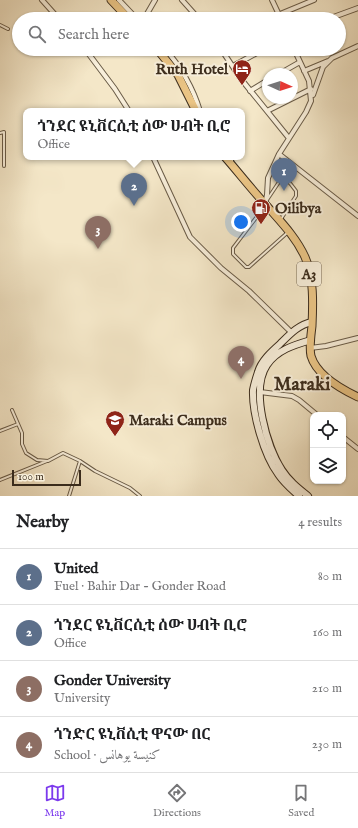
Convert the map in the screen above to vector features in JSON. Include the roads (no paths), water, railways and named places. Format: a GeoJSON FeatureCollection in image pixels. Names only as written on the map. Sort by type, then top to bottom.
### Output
{"type":"FeatureCollection","features":[{"type":"Feature","properties":{"kind":"highway"},"geometry":{"type":"LineString","coordinates":[[111,0],[122,12]]}},
{"type":"Feature","properties":{"kind":"highway"},"geometry":{"type":"LineString","coordinates":[[163,56],[178,75],[194,108]]}},
{"type":"Feature","properties":{"kind":"highway","name":"A3"},"geometry":{"type":"LineString","coordinates":[[232,160],[265,204],[289,231],[305,257],[311,284],[311,356],[315,364],[332,383],[358,397]]}},
{"type":"Feature","properties":{"kind":"street"},"geometry":{"type":"LineString","coordinates":[[42,0],[53,12]]}},
{"type":"Feature","properties":{"kind":"street"},"geometry":{"type":"LineString","coordinates":[[119,0],[130,12]]}},
{"type":"Feature","properties":{"kind":"street"},"geometry":{"type":"LineString","coordinates":[[148,12],[155,0]]}},
{"type":"Feature","properties":{"kind":"street"},"geometry":{"type":"LineString","coordinates":[[182,0],[193,12]]}},
{"type":"Feature","properties":{"kind":"street"},"geometry":{"type":"LineString","coordinates":[[272,0],[277,12]]}},
{"type":"Feature","properties":{"kind":"street"},"geometry":{"type":"LineString","coordinates":[[283,12],[314,0]]}},
{"type":"Feature","properties":{"kind":"street"},"geometry":{"type":"LineString","coordinates":[[346,12],[358,8]]}},
{"type":"Feature","properties":{"kind":"street"},"geometry":{"type":"LineString","coordinates":[[346,53],[357,48]]}},
{"type":"Feature","properties":{"kind":"street"},"geometry":{"type":"LineString","coordinates":[[90,56],[127,108]]}},
{"type":"Feature","properties":{"kind":"street"},"geometry":{"type":"LineString","coordinates":[[170,56],[184,74],[199,108]]}},
{"type":"Feature","properties":{"kind":"street"},"geometry":{"type":"LineString","coordinates":[[226,56],[250,91],[288,137]]}},
{"type":"Feature","properties":{"kind":"street"},"geometry":{"type":"LineString","coordinates":[[233,66],[251,56]]}},
{"type":"Feature","properties":{"kind":"street"},"geometry":{"type":"LineString","coordinates":[[297,56],[311,89],[312,97]]}},
{"type":"Feature","properties":{"kind":"street"},"geometry":{"type":"LineString","coordinates":[[304,71],[339,56]]}},
{"type":"Feature","properties":{"kind":"street"},"geometry":{"type":"LineString","coordinates":[[265,204],[268,178],[288,137],[310,106],[316,84],[323,67],[330,60]]}},
{"type":"Feature","properties":{"kind":"street"},"geometry":{"type":"LineString","coordinates":[[290,68],[300,62]]}},
{"type":"Feature","properties":{"kind":"street"},"geometry":{"type":"LineString","coordinates":[[250,91],[262,84]]}},
{"type":"Feature","properties":{"kind":"street"},"geometry":{"type":"LineString","coordinates":[[267,111],[311,89]]}},
{"type":"Feature","properties":{"kind":"street"},"geometry":{"type":"LineString","coordinates":[[279,154],[358,216]]}},
{"type":"Feature","properties":{"kind":"street"},"geometry":{"type":"LineString","coordinates":[[154,160],[190,237],[221,268],[294,331]]}},
{"type":"Feature","properties":{"kind":"street"},"geometry":{"type":"LineString","coordinates":[[299,496],[285,484],[274,469],[263,441],[253,390],[258,372],[264,365],[294,331],[303,324],[312,322]]}},
{"type":"Feature","properties":{"kind":"street"},"geometry":{"type":"LineString","coordinates":[[308,496],[293,483],[279,465],[260,423],[260,392],[264,365],[291,346],[311,344],[326,346],[358,338]]}},
{"type":"Feature","properties":{"kind":"street"},"geometry":{"type":"LineString","coordinates":[[260,392],[292,396],[313,412]]}},
{"type":"Feature","properties":{"kind":"street"},"geometry":{"type":"LineString","coordinates":[[346,439],[358,449]]}},
{"type":"Feature","properties":{"kind":"lane"},"geometry":{"type":"LineString","coordinates":[[0,24],[8,29]]}},
{"type":"Feature","properties":{"kind":"lane"},"geometry":{"type":"LineString","coordinates":[[0,133],[4,132],[4,166]]}},
{"type":"Feature","properties":{"kind":"lane"},"geometry":{"type":"LineString","coordinates":[[280,220],[296,196],[296,191],[287,180],[281,179],[265,204],[232,248],[233,254],[246,267],[249,267],[289,231]]}},
{"type":"Feature","properties":{"kind":"lane"},"geometry":{"type":"LineString","coordinates":[[12,410],[22,433],[22,444],[26,453],[37,460],[48,461]]}},
{"type":"Feature","properties":{"kind":"lane"},"geometry":{"type":"LineString","coordinates":[[0,431],[18,424]]}},
{"type":"Feature","properties":{"kind":"lane"},"geometry":{"type":"LineString","coordinates":[[0,480],[48,461],[63,453],[130,488],[140,496]]}},
{"type":"Feature","properties":{"kind":"lane"},"geometry":{"type":"LineString","coordinates":[[69,496],[80,462]]}},
{"type":"Feature","properties":{"kind":"place","name":"Ruth Hotel"},"geometry":{"type":"Point","coordinates":[242,86]}},
{"type":"Feature","properties":{"kind":"place","name":"United"},"geometry":{"type":"Point","coordinates":[284,191]}},
{"type":"Feature","properties":{"kind":"place","name":"ጎንደር ዩኒቨርሲቲ ሰው ሀብት ቢሮ"},"geometry":{"type":"Point","coordinates":[134,206]}},
{"type":"Feature","properties":{"kind":"place","name":"Oilibya"},"geometry":{"type":"Point","coordinates":[261,225]}},
{"type":"Feature","properties":{"kind":"place","name":"Gonder University"},"geometry":{"type":"Point","coordinates":[98,249]}},
{"type":"Feature","properties":{"kind":"place","name":"ጎንድር ዩኒቨሲቲ ዋናው በር"},"geometry":{"type":"Point","coordinates":[241,379]}},
{"type":"Feature","properties":{"kind":"place","name":"Maraki Campus"},"geometry":{"type":"Point","coordinates":[115,437]}},
{"type":"Feature","properties":{"kind":"district","name":"Maraki"},"geometry":{"type":"Point","coordinates":[302,383]}}]}
